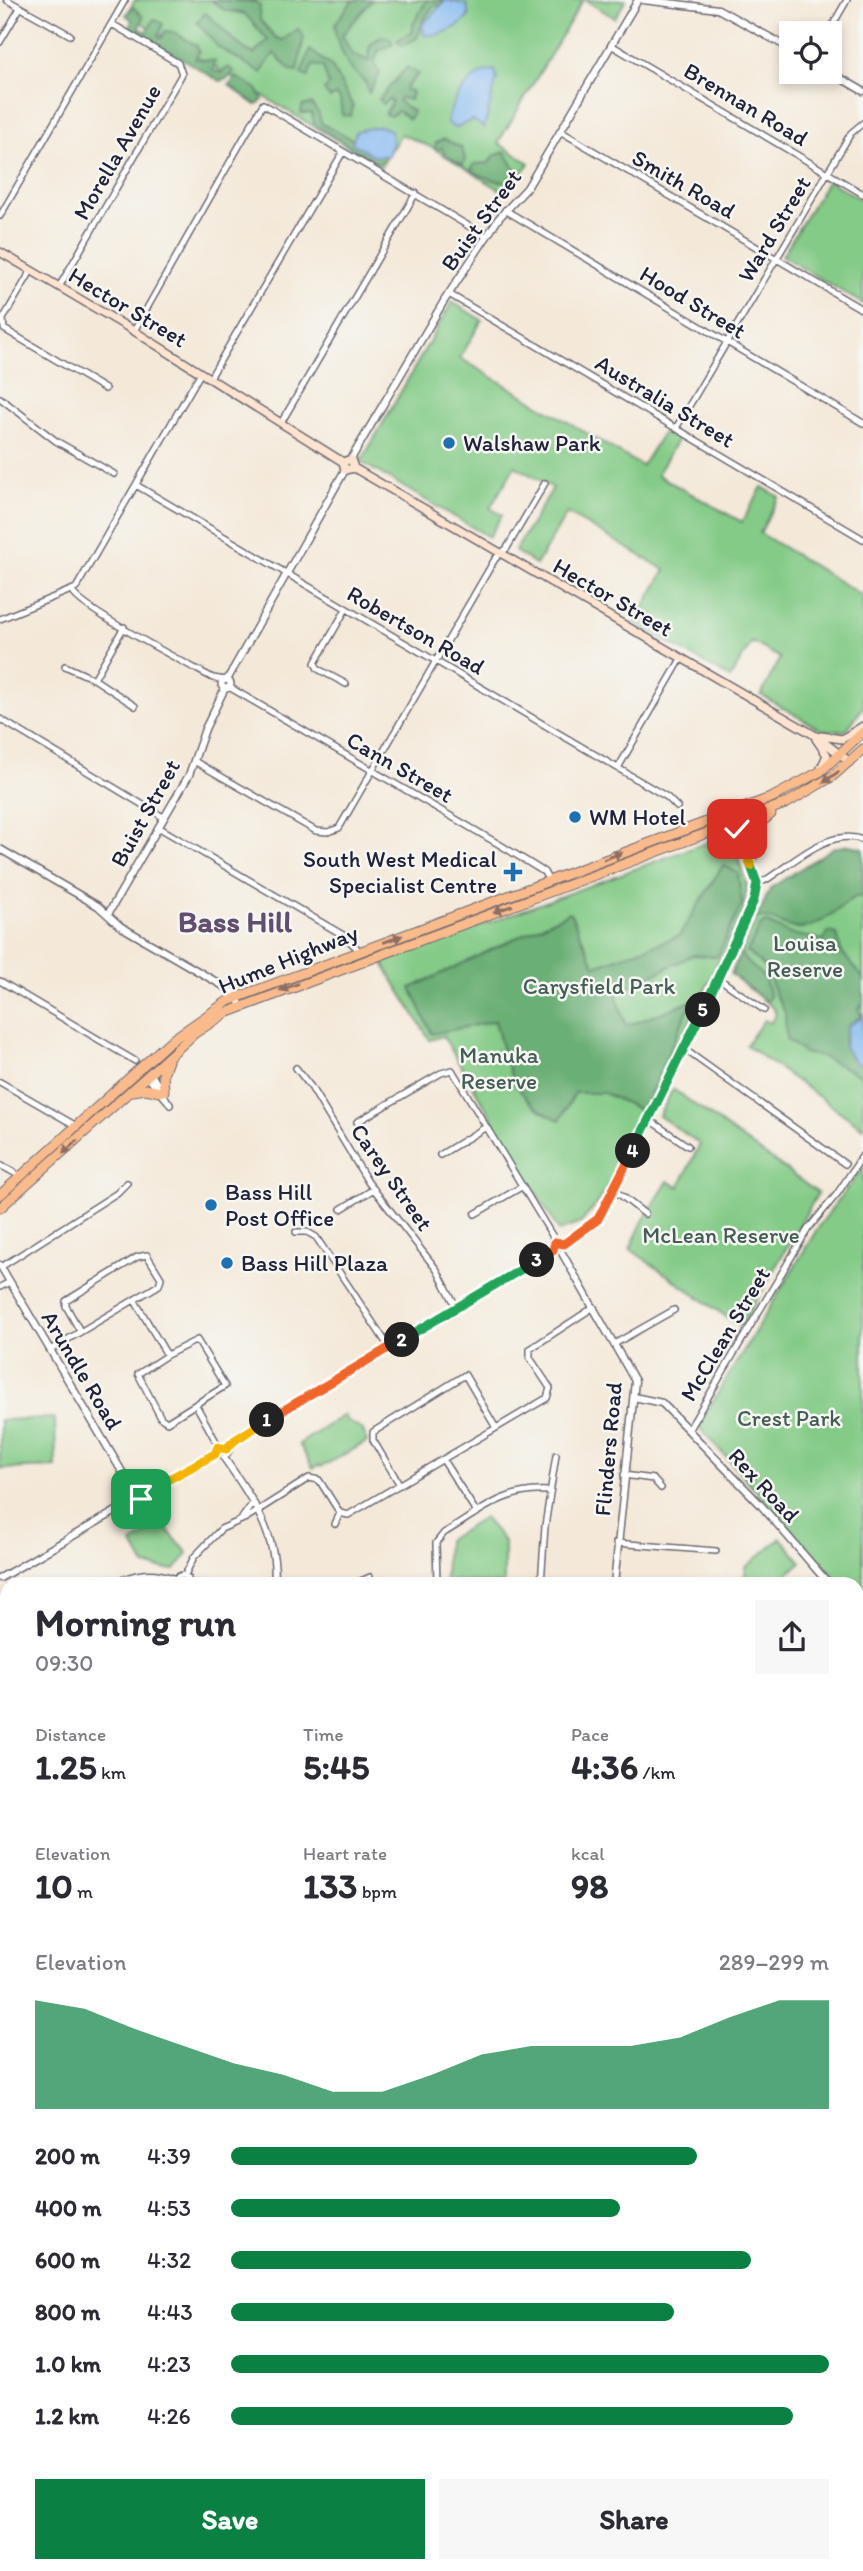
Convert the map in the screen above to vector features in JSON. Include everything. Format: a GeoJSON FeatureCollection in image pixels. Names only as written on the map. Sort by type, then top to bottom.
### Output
{"type":"FeatureCollection","features":[{"type":"Feature","properties":{"kind":"highway","name":"Hume Highway"},"geometry":{"type":"LineString","coordinates":[[0,1195],[144,1069],[188,1026],[239,1001],[360,951],[731,813],[810,779],[863,732]]}},
{"type":"Feature","properties":{"kind":"highway","name":"Hume Highway"},"geometry":{"type":"LineString","coordinates":[[0,1208],[131,1091],[144,1069],[170,1056],[195,1033],[239,1001],[787,803],[833,776],[863,749]]}},
{"type":"Feature","properties":{"kind":"highway"},"geometry":{"type":"LineString","coordinates":[[751,866],[750,837],[754,827],[787,803]]}},
{"type":"Feature","properties":{"kind":"highway"},"geometry":{"type":"LineString","coordinates":[[131,1091],[146,1089],[162,1092],[163,1074],[170,1056]]}},
{"type":"Feature","properties":{"kind":"main road","name":"Hector Street"},"geometry":{"type":"LineString","coordinates":[[0,252],[134,331],[200,374],[211,378],[348,465],[807,731],[842,753],[850,762]]}},
{"type":"Feature","properties":{"kind":"main road"},"geometry":{"type":"LineString","coordinates":[[807,731],[838,740],[850,736],[863,726]]}},
{"type":"Feature","properties":{"kind":"main road"},"geometry":{"type":"LineString","coordinates":[[807,731],[827,755],[823,765],[810,779]]}},
{"type":"Feature","properties":{"kind":"street"},"geometry":{"type":"LineString","coordinates":[[7,0],[70,35]]}},
{"type":"Feature","properties":{"kind":"street"},"geometry":{"type":"LineString","coordinates":[[0,216],[125,0]]}},
{"type":"Feature","properties":{"kind":"street"},"geometry":{"type":"LineString","coordinates":[[640,0],[711,7],[726,12],[779,42]]}},
{"type":"Feature","properties":{"kind":"street","name":"Buist Street"},"geometry":{"type":"LineString","coordinates":[[108,914],[194,761],[205,729],[227,684],[348,465],[449,294],[505,210],[522,196],[640,0]]}},
{"type":"Feature","properties":{"kind":"street"},"geometry":{"type":"LineString","coordinates":[[711,7],[715,0]]}},
{"type":"Feature","properties":{"kind":"street"},"geometry":{"type":"LineString","coordinates":[[835,21],[847,0]]}},
{"type":"Feature","properties":{"kind":"street"},"geometry":{"type":"LineString","coordinates":[[0,42],[20,8]]}},
{"type":"Feature","properties":{"kind":"street","name":"Morella Avenue"},"geometry":{"type":"LineString","coordinates":[[59,287],[182,74],[178,63],[112,24]]}},
{"type":"Feature","properties":{"kind":"street","name":"Brennan Road"},"geometry":{"type":"LineString","coordinates":[[611,45],[863,194]]}},
{"type":"Feature","properties":{"kind":"street"},"geometry":{"type":"LineString","coordinates":[[842,79],[863,91]]}},
{"type":"Feature","properties":{"kind":"street"},"geometry":{"type":"LineString","coordinates":[[134,331],[263,104],[487,237]]}},
{"type":"Feature","properties":{"kind":"street","name":"Ward Street"},"geometry":{"type":"LineString","coordinates":[[676,428],[851,134],[863,123]]}},
{"type":"Feature","properties":{"kind":"street","name":"Smith Road"},"geometry":{"type":"LineString","coordinates":[[560,131],[863,310]]}},
{"type":"Feature","properties":{"kind":"street"},"geometry":{"type":"LineString","coordinates":[[211,378],[343,152]]}},
{"type":"Feature","properties":{"kind":"street"},"geometry":{"type":"LineString","coordinates":[[281,423],[416,194]]}},
{"type":"Feature","properties":{"kind":"street","name":"Hood Street"},"geometry":{"type":"LineString","coordinates":[[505,210],[863,423]]}},
{"type":"Feature","properties":{"kind":"street"},"geometry":{"type":"LineString","coordinates":[[31,271],[1,324],[6,331],[105,389]]}},
{"type":"Feature","properties":{"kind":"street","name":"Australia Street"},"geometry":{"type":"LineString","coordinates":[[449,294],[863,539]]}},
{"type":"Feature","properties":{"kind":"street"},"geometry":{"type":"LineString","coordinates":[[0,619],[72,591],[200,374]]}},
{"type":"Feature","properties":{"kind":"street"},"geometry":{"type":"LineString","coordinates":[[0,398],[56,442],[114,474]]}},
{"type":"Feature","properties":{"kind":"street"},"geometry":{"type":"LineString","coordinates":[[194,761],[316,831],[328,832],[339,828],[349,816],[436,662],[545,483]]}},
{"type":"Feature","properties":{"kind":"street","name":"Robertson Road"},"geometry":{"type":"LineString","coordinates":[[136,485],[667,797],[677,807]]}},
{"type":"Feature","properties":{"kind":"street","name":"Cann Street"},"geometry":{"type":"LineString","coordinates":[[72,591],[82,603],[227,684],[523,859],[544,872],[549,881]]}},
{"type":"Feature","properties":{"kind":"street"},"geometry":{"type":"LineString","coordinates":[[346,609],[315,663],[318,669],[346,684]]}},
{"type":"Feature","properties":{"kind":"street"},"geometry":{"type":"LineString","coordinates":[[94,679],[124,627]]}},
{"type":"Feature","properties":{"kind":"street"},"geometry":{"type":"LineString","coordinates":[[618,768],[681,659]]}},
{"type":"Feature","properties":{"kind":"street"},"geometry":{"type":"LineString","coordinates":[[65,666],[94,679],[135,706]]}},
{"type":"Feature","properties":{"kind":"street"},"geometry":{"type":"LineString","coordinates":[[0,719],[163,817]]}},
{"type":"Feature","properties":{"kind":"street"},"geometry":{"type":"LineString","coordinates":[[553,1250],[562,1253],[564,1244],[593,1224],[614,1190],[751,909],[757,883],[731,813]]}},
{"type":"Feature","properties":{"kind":"street"},"geometry":{"type":"LineString","coordinates":[[157,826],[354,942],[360,951]]}},
{"type":"Feature","properties":{"kind":"street"},"geometry":{"type":"LineString","coordinates":[[757,883],[830,840],[847,836],[863,839]]}},
{"type":"Feature","properties":{"kind":"street"},"geometry":{"type":"LineString","coordinates":[[0,849],[108,914],[120,926],[239,1001]]}},
{"type":"Feature","properties":{"kind":"street"},"geometry":{"type":"LineString","coordinates":[[718,978],[764,1010]]}},
{"type":"Feature","properties":{"kind":"street"},"geometry":{"type":"LineString","coordinates":[[0,981],[144,1069],[162,1092]]}},
{"type":"Feature","properties":{"kind":"street"},"geometry":{"type":"LineString","coordinates":[[684,1049],[845,1164]]}},
{"type":"Feature","properties":{"kind":"street","name":"Carey Street"},"geometry":{"type":"LineString","coordinates":[[296,1068],[304,1076],[374,1189],[436,1270],[457,1308]]}},
{"type":"Feature","properties":{"kind":"street"},"geometry":{"type":"LineString","coordinates":[[357,1122],[449,1069],[460,1079],[556,1242],[564,1244]]}},
{"type":"Feature","properties":{"kind":"street"},"geometry":{"type":"LineString","coordinates":[[0,1082],[78,1126]]}},
{"type":"Feature","properties":{"kind":"street"},"geometry":{"type":"LineString","coordinates":[[648,1119],[688,1146]]}},
{"type":"Feature","properties":{"kind":"street"},"geometry":{"type":"LineString","coordinates":[[440,1155],[486,1127]]}},
{"type":"Feature","properties":{"kind":"street","name":"McClean Street"},"geometry":{"type":"LineString","coordinates":[[689,1429],[808,1228],[837,1194],[863,1155]]}},
{"type":"Feature","properties":{"kind":"street"},"geometry":{"type":"LineString","coordinates":[[0,1165],[29,1184]]}},
{"type":"Feature","properties":{"kind":"street"},"geometry":{"type":"LineString","coordinates":[[1,1266],[117,1193],[127,1182]]}},
{"type":"Feature","properties":{"kind":"street"},"geometry":{"type":"LineString","coordinates":[[475,1214],[523,1186]]}},
{"type":"Feature","properties":{"kind":"street"},"geometry":{"type":"LineString","coordinates":[[341,1209],[374,1189]]}},
{"type":"Feature","properties":{"kind":"street"},"geometry":{"type":"LineString","coordinates":[[614,1190],[645,1214]]}},
{"type":"Feature","properties":{"kind":"street"},"geometry":{"type":"LineString","coordinates":[[296,1232],[307,1232],[316,1237],[389,1347]]}},
{"type":"Feature","properties":{"kind":"street"},"geometry":{"type":"LineString","coordinates":[[2,1577],[136,1495],[215,1454],[553,1250],[556,1242]]}},
{"type":"Feature","properties":{"kind":"street","name":"Flinders Road"},"geometry":{"type":"LineString","coordinates":[[562,1253],[633,1375],[634,1397],[614,1577]]}},
{"type":"Feature","properties":{"kind":"street"},"geometry":{"type":"LineString","coordinates":[[50,1350],[135,1301],[161,1281],[144,1254],[66,1301],[80,1332]]}},
{"type":"Feature","properties":{"kind":"street","name":"Arundle Road"},"geometry":{"type":"LineString","coordinates":[[1,1266],[136,1495]]}},
{"type":"Feature","properties":{"kind":"street"},"geometry":{"type":"LineString","coordinates":[[0,1287],[10,1282]]}},
{"type":"Feature","properties":{"kind":"street"},"geometry":{"type":"LineString","coordinates":[[135,1301],[167,1355]]}},
{"type":"Feature","properties":{"kind":"street"},"geometry":{"type":"LineString","coordinates":[[550,1388],[526,1352],[532,1345],[594,1307]]}},
{"type":"Feature","properties":{"kind":"street"},"geometry":{"type":"LineString","coordinates":[[616,1343],[674,1310]]}},
{"type":"Feature","properties":{"kind":"street"},"geometry":{"type":"LineString","coordinates":[[197,1340],[224,1381],[223,1389],[170,1421],[164,1420],[138,1379],[139,1371],[167,1355],[197,1340]]}},
{"type":"Feature","properties":{"kind":"street"},"geometry":{"type":"LineString","coordinates":[[400,1485],[373,1440],[373,1432],[465,1375],[496,1428]]}},
{"type":"Feature","properties":{"kind":"street"},"geometry":{"type":"LineString","coordinates":[[550,1388],[558,1387]]}},
{"type":"Feature","properties":{"kind":"street"},"geometry":{"type":"LineString","coordinates":[[182,1577],[194,1557],[221,1529],[314,1478],[321,1481],[340,1513],[348,1515],[547,1398],[550,1388]]}},
{"type":"Feature","properties":{"kind":"street","name":"Rex Road"},"geometry":{"type":"LineString","coordinates":[[634,1397],[660,1402],[689,1429],[823,1577]]}},
{"type":"Feature","properties":{"kind":"street"},"geometry":{"type":"LineString","coordinates":[[196,1405],[223,1448],[224,1458],[256,1511],[272,1544],[274,1577]]}},
{"type":"Feature","properties":{"kind":"street"},"geometry":{"type":"LineString","coordinates":[[215,1454],[224,1458]]}},
{"type":"Feature","properties":{"kind":"street"},"geometry":{"type":"LineString","coordinates":[[542,1577],[549,1492],[556,1455]]}},
{"type":"Feature","properties":{"kind":"street"},"geometry":{"type":"LineString","coordinates":[[443,1460],[477,1513]]}},
{"type":"Feature","properties":{"kind":"street"},"geometry":{"type":"LineString","coordinates":[[624,1475],[653,1479],[662,1488]]}},
{"type":"Feature","properties":{"kind":"street"},"geometry":{"type":"LineString","coordinates":[[437,1577],[435,1538],[518,1491],[549,1492]]}},
{"type":"Feature","properties":{"kind":"street"},"geometry":{"type":"LineString","coordinates":[[242,1518],[252,1504]]}},
{"type":"Feature","properties":{"kind":"street"},"geometry":{"type":"LineString","coordinates":[[335,1524],[340,1513]]}},
{"type":"Feature","properties":{"kind":"street"},"geometry":{"type":"LineString","coordinates":[[616,1543],[716,1551]]}},
{"type":"Feature","properties":{"kind":"street"},"geometry":{"type":"LineString","coordinates":[[125,1577],[144,1573],[161,1573],[168,1577]]}},
{"type":"Feature","properties":{"kind":"green space"},"geometry":{"type":"Polygon","coordinates":[[[135,0],[583,0],[498,143],[529,163],[515,183],[504,192],[431,147],[401,134],[381,167],[127,14],[135,0]]]}},
{"type":"Feature","properties":{"kind":"green space"},"geometry":{"type":"Polygon","coordinates":[[[211,0],[256,2],[260,6],[260,20],[276,38],[283,40],[298,29],[304,37],[297,71],[290,70],[274,53],[261,73],[218,47],[197,22],[205,13],[240,46],[254,54],[268,40],[245,14],[224,10],[211,0]]]}},
{"type":"Feature","properties":{"kind":"green space"},"geometry":{"type":"Polygon","coordinates":[[[353,0],[372,0],[342,35],[352,54],[369,61],[369,48],[375,41],[383,36],[390,38],[393,44],[378,51],[374,64],[380,73],[369,93],[366,83],[348,66],[336,37],[335,24],[353,0]]]}},
{"type":"Feature","properties":{"kind":"green space"},"geometry":{"type":"Polygon","coordinates":[[[427,0],[444,0],[439,6],[435,4],[424,19],[417,38],[402,46],[397,40],[413,32],[413,24],[427,0]]]}},
{"type":"Feature","properties":{"kind":"green space"},"geometry":{"type":"Polygon","coordinates":[[[585,0],[626,0],[615,18],[585,0]]]}},
{"type":"Feature","properties":{"kind":"green space"},"geometry":{"type":"Polygon","coordinates":[[[133,7],[143,17],[139,28],[147,32],[154,19],[163,24],[158,36],[162,38],[165,31],[174,32],[197,46],[199,52],[195,59],[215,61],[213,70],[221,73],[228,67],[234,72],[227,79],[219,81],[130,27],[132,20],[126,15],[133,7]]]}},
{"type":"Feature","properties":{"kind":"green space"},"geometry":{"type":"Polygon","coordinates":[[[310,50],[332,67],[353,106],[351,116],[342,115],[340,99],[336,95],[330,98],[324,90],[329,85],[323,67],[313,65],[308,77],[301,74],[310,50]]]}},
{"type":"Feature","properties":{"kind":"green space"},"geometry":{"type":"Polygon","coordinates":[[[407,67],[418,74],[405,89],[412,92],[410,100],[400,98],[398,101],[413,112],[409,119],[398,111],[391,116],[385,114],[392,102],[389,99],[383,104],[379,99],[407,67]]]}},
{"type":"Feature","properties":{"kind":"green space"},"geometry":{"type":"Polygon","coordinates":[[[236,77],[257,89],[263,100],[256,105],[229,85],[236,77]]]}},
{"type":"Feature","properties":{"kind":"green space"},"geometry":{"type":"Polygon","coordinates":[[[311,104],[318,112],[322,124],[384,155],[384,160],[378,163],[314,124],[312,113],[301,113],[302,106],[311,104]]]}},
{"type":"Feature","properties":{"kind":"green space"},"geometry":{"type":"Polygon","coordinates":[[[444,139],[462,148],[465,159],[463,165],[445,155],[442,147],[438,150],[435,148],[436,143],[444,139]]]}},
{"type":"Feature","properties":{"kind":"green space"},"geometry":{"type":"Polygon","coordinates":[[[505,152],[519,175],[513,183],[493,180],[471,171],[474,164],[489,163],[493,156],[505,152]]]}},
{"type":"Feature","properties":{"kind":"green space"},"geometry":{"type":"Polygon","coordinates":[[[828,180],[863,201],[863,304],[782,256],[828,180]]]}},
{"type":"Feature","properties":{"kind":"green space"},"geometry":{"type":"Polygon","coordinates":[[[452,302],[482,320],[460,358],[642,466],[666,428],[679,437],[657,475],[742,522],[762,487],[779,497],[760,533],[863,596],[863,707],[846,731],[822,730],[761,695],[780,658],[752,642],[730,678],[635,623],[665,570],[567,513],[536,565],[515,551],[553,488],[515,466],[490,508],[502,515],[489,537],[361,462],[452,302]]]}},
{"type":"Feature","properties":{"kind":"green space","name":"Carysfield Park"},"geometry":{"type":"Polygon","coordinates":[[[730,834],[747,886],[743,912],[608,1190],[581,1223],[559,1231],[443,1036],[430,1040],[382,962],[730,834]]]}},
{"type":"Feature","properties":{"kind":"green space","name":"Louisa Reserve"},"geometry":{"type":"Polygon","coordinates":[[[850,845],[863,848],[863,1128],[746,1045],[764,1020],[770,1023],[776,1014],[773,1008],[731,974],[771,888],[833,848],[850,845]]]}},
{"type":"Feature","properties":{"kind":"green space"},"geometry":{"type":"Polygon","coordinates":[[[850,845],[863,848],[863,896],[855,897],[819,923],[803,928],[790,927],[767,918],[757,918],[771,888],[833,848],[850,845]]]}},
{"type":"Feature","properties":{"kind":"green space"},"geometry":{"type":"Polygon","coordinates":[[[723,865],[738,873],[742,904],[717,957],[693,955],[616,993],[626,1026],[692,1001],[642,1111],[604,1093],[575,1093],[560,1120],[531,1103],[514,1081],[495,1021],[432,1034],[411,988],[570,912],[595,966],[679,936],[723,865]]]}},
{"type":"Feature","properties":{"kind":"green space"},"geometry":{"type":"Polygon","coordinates":[[[765,922],[790,934],[824,940],[828,932],[837,934],[841,951],[863,978],[863,1004],[858,1008],[862,1017],[848,1029],[844,1047],[855,1062],[863,1066],[863,1077],[823,1057],[804,1053],[786,1039],[785,1012],[775,994],[767,969],[747,952],[760,926],[765,922]]]}},
{"type":"Feature","properties":{"kind":"green space"},"geometry":{"type":"Polygon","coordinates":[[[741,952],[744,959],[765,978],[770,996],[767,1002],[731,974],[741,952]]]}},
{"type":"Feature","properties":{"kind":"green space","name":"McLean Reserve"},"geometry":{"type":"Polygon","coordinates":[[[673,1089],[818,1193],[741,1327],[630,1249],[643,1221],[668,1181],[679,1187],[700,1144],[659,1116],[673,1089]]]}},
{"type":"Feature","properties":{"kind":"green space","name":"Crest Park"},"geometry":{"type":"Polygon","coordinates":[[[863,1167],[863,1577],[834,1577],[698,1426],[819,1226],[863,1167]]]}},
{"type":"Feature","properties":{"kind":"green space"},"geometry":{"type":"Polygon","coordinates":[[[344,1415],[347,1421],[363,1430],[367,1442],[321,1467],[319,1465],[313,1468],[299,1444],[344,1415]]]}},
{"type":"Feature","properties":{"kind":"green space"},"geometry":{"type":"Polygon","coordinates":[[[55,1418],[56,1467],[0,1469],[0,1420],[55,1418]]]}},
{"type":"Feature","properties":{"kind":"green space"},"geometry":{"type":"Polygon","coordinates":[[[484,1518],[504,1541],[504,1577],[445,1577],[447,1540],[484,1518]]]}},
{"type":"Feature","properties":{"kind":"green space"},"geometry":{"type":"Polygon","coordinates":[[[163,1525],[188,1553],[175,1570],[145,1566],[132,1543],[163,1525]]]}},
{"type":"Feature","properties":{"kind":"green space"},"geometry":{"type":"Polygon","coordinates":[[[781,1538],[801,1562],[784,1577],[745,1577],[746,1567],[781,1538]]]}},
{"type":"Feature","properties":{"kind":"water"},"geometry":{"type":"Polygon","coordinates":[[[446,0],[467,5],[469,16],[448,31],[424,35],[422,25],[446,0]]]}},
{"type":"Feature","properties":{"kind":"water"},"geometry":{"type":"Polygon","coordinates":[[[495,70],[497,78],[484,128],[473,120],[455,128],[447,123],[452,106],[463,89],[478,76],[495,70]]]}},
{"type":"Feature","properties":{"kind":"water"},"geometry":{"type":"Polygon","coordinates":[[[380,126],[391,131],[392,145],[388,156],[374,156],[352,143],[356,131],[380,126]]]}},
{"type":"Feature","properties":{"kind":"water"},"geometry":{"type":"Polygon","coordinates":[[[863,1017],[863,1066],[855,1062],[844,1047],[848,1026],[863,1017]]]}},
{"type":"Feature","properties":{"kind":"place","name":"Walshaw Park"},"geometry":{"type":"Point","coordinates":[449,443]}},
{"type":"Feature","properties":{"kind":"place","name":"WM Hotel"},"geometry":{"type":"Point","coordinates":[575,817]}},
{"type":"Feature","properties":{"kind":"place","name":"South West Medical Specialist Centre"},"geometry":{"type":"Point","coordinates":[513,872]}},
{"type":"Feature","properties":{"kind":"place","name":"Bass Hill Post Office"},"geometry":{"type":"Point","coordinates":[211,1205]}},
{"type":"Feature","properties":{"kind":"place","name":"Bass Hill Plaza"},"geometry":{"type":"Point","coordinates":[227,1263]}},
{"type":"Feature","properties":{"kind":"district","name":"Bass Hill"},"geometry":{"type":"Point","coordinates":[235,922]}},
{"type":"Feature","properties":{"kind":"route"},"geometry":{"type":"LineString","coordinates":[[141,1499],[145,1492],[215,1454],[218,1447],[226,1449],[235,1440],[547,1254],[553,1250],[552,1246],[556,1242],[561,1241],[564,1244],[598,1219],[751,909],[757,883],[737,829]]}},
{"type":"Feature","properties":{"kind":"park label","name":"Manuka Reserve"},"geometry":{"type":"Point","coordinates":[499,1068]}}]}
